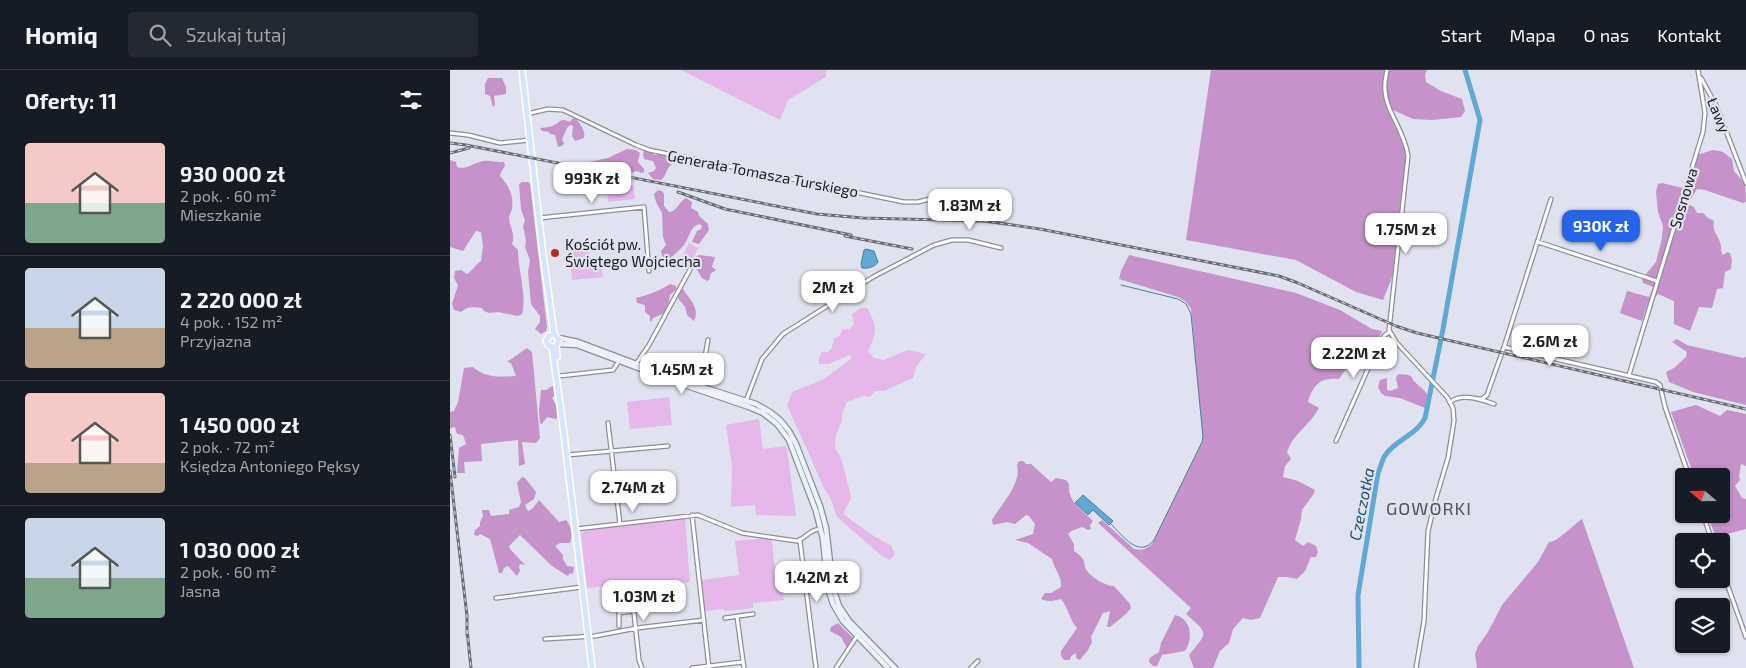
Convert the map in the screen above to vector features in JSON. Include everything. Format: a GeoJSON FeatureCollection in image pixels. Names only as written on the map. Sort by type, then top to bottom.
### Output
{"type":"FeatureCollection","features":[{"type":"Feature","properties":{"kind":"main road"},"geometry":{"type":"LineString","coordinates":[[522,70],[555,341],[560,400]]}},
{"type":"Feature","properties":{"kind":"main road"},"geometry":{"type":"LineString","coordinates":[[555,341],[578,342],[698,386],[757,410],[768,416],[780,427],[792,448],[815,505],[821,528],[830,597],[840,617],[888,668]]}},
{"type":"Feature","properties":{"kind":"main road"},"geometry":{"type":"LineString","coordinates":[[555,341],[577,345],[619,361],[746,401],[774,414],[793,437],[823,515],[828,538],[833,588],[839,606],[850,622],[895,668]]}},
{"type":"Feature","properties":{"kind":"main road"},"geometry":{"type":"LineString","coordinates":[[555,341],[560,400],[592,668]]}},
{"type":"Feature","properties":{"kind":"street"},"geometry":{"type":"LineString","coordinates":[[1387,70],[1384,90],[1406,141],[1408,156],[1388,325],[1389,332],[1450,402],[1454,411],[1450,451],[1428,531],[1424,621],[1416,668]]}},
{"type":"Feature","properties":{"kind":"street"},"geometry":{"type":"LineString","coordinates":[[1698,70],[1700,76]]}},
{"type":"Feature","properties":{"kind":"street","name":"Ławy"},"geometry":{"type":"LineString","coordinates":[[1700,76],[1716,105],[1746,183]]}},
{"type":"Feature","properties":{"kind":"street","name":"Sosnowa"},"geometry":{"type":"LineString","coordinates":[[1629,375],[1703,132],[1706,113],[1700,76]]}},
{"type":"Feature","properties":{"kind":"street","name":"Generała Tomasza Turskiego"},"geometry":{"type":"LineString","coordinates":[[527,114],[548,109],[560,110],[575,115],[649,150],[904,202],[918,202],[950,194],[977,199]]}},
{"type":"Feature","properties":{"kind":"street"},"geometry":{"type":"LineString","coordinates":[[450,133],[468,135],[500,143],[530,140]]}},
{"type":"Feature","properties":{"kind":"street"},"geometry":{"type":"LineString","coordinates":[[1477,399],[1482,399],[1487,395],[1551,199]]}},
{"type":"Feature","properties":{"kind":"street"},"geometry":{"type":"LineString","coordinates":[[539,218],[644,207],[649,271]]}},
{"type":"Feature","properties":{"kind":"street"},"geometry":{"type":"LineString","coordinates":[[746,401],[762,360],[783,334],[873,277],[934,245],[952,240],[968,240],[1001,248]]}},
{"type":"Feature","properties":{"kind":"street"},"geometry":{"type":"LineString","coordinates":[[1538,242],[1657,281]]}},
{"type":"Feature","properties":{"kind":"street"},"geometry":{"type":"LineString","coordinates":[[636,364],[649,345],[694,264]]}},
{"type":"Feature","properties":{"kind":"street"},"geometry":{"type":"LineString","coordinates":[[1336,441],[1378,346],[1389,332]]}},
{"type":"Feature","properties":{"kind":"street"},"geometry":{"type":"LineString","coordinates":[[698,386],[708,340]]}},
{"type":"Feature","properties":{"kind":"street"},"geometry":{"type":"LineString","coordinates":[[1504,347],[1656,382],[1660,385],[1665,407],[1686,468]]}},
{"type":"Feature","properties":{"kind":"street"},"geometry":{"type":"LineString","coordinates":[[559,376],[613,370],[617,367],[619,361]]}},
{"type":"Feature","properties":{"kind":"street"},"geometry":{"type":"LineString","coordinates":[[1450,402],[1456,398],[1464,397],[1494,404]]}},
{"type":"Feature","properties":{"kind":"street"},"geometry":{"type":"LineString","coordinates":[[608,422],[620,524]]}},
{"type":"Feature","properties":{"kind":"street"},"geometry":{"type":"LineString","coordinates":[[567,455],[668,446]]}},
{"type":"Feature","properties":{"kind":"street"},"geometry":{"type":"LineString","coordinates":[[692,515],[709,667]]}},
{"type":"Feature","properties":{"kind":"street"},"geometry":{"type":"LineString","coordinates":[[576,529],[698,515],[742,533],[800,541]]}},
{"type":"Feature","properties":{"kind":"street"},"geometry":{"type":"LineString","coordinates":[[800,541],[810,531],[821,528]]}},
{"type":"Feature","properties":{"kind":"street"},"geometry":{"type":"LineString","coordinates":[[800,541],[816,668]]}},
{"type":"Feature","properties":{"kind":"street"},"geometry":{"type":"LineString","coordinates":[[614,604],[613,588],[631,585],[635,630],[639,660],[642,668]]}},
{"type":"Feature","properties":{"kind":"street"},"geometry":{"type":"LineString","coordinates":[[625,586],[627,603]]}},
{"type":"Feature","properties":{"kind":"street"},"geometry":{"type":"LineString","coordinates":[[496,598],[583,587]]}},
{"type":"Feature","properties":{"kind":"street"},"geometry":{"type":"LineString","coordinates":[[1728,588],[1746,637]]}},
{"type":"Feature","properties":{"kind":"street"},"geometry":{"type":"LineString","coordinates":[[619,626],[619,612],[633,610]]}},
{"type":"Feature","properties":{"kind":"street"},"geometry":{"type":"LineString","coordinates":[[725,618],[753,614]]}},
{"type":"Feature","properties":{"kind":"street"},"geometry":{"type":"LineString","coordinates":[[737,617],[744,668]]}},
{"type":"Feature","properties":{"kind":"street"},"geometry":{"type":"LineString","coordinates":[[545,640],[589,636],[704,620]]}},
{"type":"Feature","properties":{"kind":"street"},"geometry":{"type":"LineString","coordinates":[[836,668],[857,636]]}},
{"type":"Feature","properties":{"kind":"street"},"geometry":{"type":"LineString","coordinates":[[692,668],[743,662]]}},
{"type":"Feature","properties":{"kind":"street"},"geometry":{"type":"LineString","coordinates":[[971,668],[978,662]]}},
{"type":"Feature","properties":{"kind":"shaded area"},"geometry":{"type":"Polygon","coordinates":[[[681,70],[826,70],[826,77],[788,100],[780,120],[681,70]]]}},
{"type":"Feature","properties":{"kind":"shaded area"},"geometry":{"type":"Polygon","coordinates":[[[1211,70],[1427,70],[1425,74],[1426,82],[1441,91],[1462,99],[1465,111],[1461,117],[1433,120],[1413,119],[1393,110],[1390,113],[1402,136],[1406,157],[1393,275],[1383,300],[1356,292],[1296,260],[1186,240],[1211,70]]]}},
{"type":"Feature","properties":{"kind":"shaded area"},"geometry":{"type":"Polygon","coordinates":[[[488,78],[502,78],[506,87],[506,94],[494,96],[495,105],[493,107],[490,96],[485,94],[485,84],[488,78]]]}},
{"type":"Feature","properties":{"kind":"shaded area"},"geometry":{"type":"Polygon","coordinates":[[[575,118],[582,128],[584,138],[575,141],[572,136],[573,126],[570,125],[562,139],[564,144],[562,146],[558,147],[555,135],[542,131],[540,128],[555,125],[562,120],[570,122],[575,118]]]}},
{"type":"Feature","properties":{"kind":"shaded area"},"geometry":{"type":"Polygon","coordinates":[[[627,149],[636,150],[640,153],[638,162],[644,169],[644,172],[637,171],[627,174],[618,167],[609,169],[585,166],[584,163],[608,158],[627,149]]]}},
{"type":"Feature","properties":{"kind":"shaded area"},"geometry":{"type":"Polygon","coordinates":[[[644,150],[655,155],[663,154],[673,159],[672,164],[661,180],[653,179],[648,173],[656,168],[653,161],[644,159],[644,150]]]}},
{"type":"Feature","properties":{"kind":"shaded area"},"geometry":{"type":"Polygon","coordinates":[[[1713,150],[1723,152],[1732,159],[1734,171],[1745,184],[1746,202],[1743,203],[1697,189],[1688,204],[1694,207],[1697,213],[1703,213],[1714,221],[1713,225],[1722,254],[1730,253],[1732,260],[1731,269],[1725,272],[1723,288],[1717,289],[1712,308],[1699,307],[1690,331],[1674,324],[1674,301],[1658,294],[1647,306],[1642,321],[1620,313],[1627,291],[1649,297],[1653,287],[1643,283],[1642,279],[1656,262],[1662,238],[1663,226],[1658,212],[1656,192],[1658,184],[1662,183],[1687,189],[1697,155],[1713,150]]]}},
{"type":"Feature","properties":{"kind":"shaded area"},"geometry":{"type":"Polygon","coordinates":[[[450,160],[456,162],[457,167],[460,168],[483,161],[504,162],[505,166],[500,176],[511,195],[512,209],[509,220],[513,233],[512,244],[518,250],[523,291],[522,314],[518,316],[498,312],[489,313],[482,308],[476,307],[468,308],[461,312],[454,310],[452,304],[458,285],[454,278],[455,271],[461,270],[467,274],[481,261],[483,246],[481,232],[476,231],[463,251],[450,247],[450,160]]]}},
{"type":"Feature","properties":{"kind":"shaded area"},"geometry":{"type":"Polygon","coordinates":[[[522,182],[530,184],[547,327],[546,331],[541,334],[535,329],[540,322],[540,316],[531,304],[528,272],[530,260],[525,247],[526,240],[523,226],[525,221],[521,209],[519,184],[522,182]]]}},
{"type":"Feature","properties":{"kind":"shaded area"},"geometry":{"type":"Polygon","coordinates":[[[633,185],[635,199],[608,202],[607,188],[633,185]]]}},
{"type":"Feature","properties":{"kind":"shaded area"},"geometry":{"type":"Polygon","coordinates":[[[658,190],[664,194],[664,206],[669,212],[672,212],[686,198],[692,202],[691,208],[698,212],[699,216],[708,224],[709,230],[699,244],[692,242],[697,231],[702,226],[696,225],[683,247],[666,261],[663,260],[661,251],[666,245],[663,237],[662,213],[654,194],[658,190]]]}},
{"type":"Feature","properties":{"kind":"shaded area"},"geometry":{"type":"Polygon","coordinates":[[[689,243],[698,248],[691,263],[682,258],[689,243]]]}},
{"type":"Feature","properties":{"kind":"shaded area"},"geometry":{"type":"Polygon","coordinates":[[[588,245],[590,256],[570,258],[569,247],[588,245]]]}},
{"type":"Feature","properties":{"kind":"shaded area"},"geometry":{"type":"Polygon","coordinates":[[[699,255],[715,257],[712,267],[716,270],[711,273],[707,281],[702,278],[693,263],[694,258],[699,255]]]}},
{"type":"Feature","properties":{"kind":"shaded area"},"geometry":{"type":"Polygon","coordinates":[[[1129,255],[1296,293],[1340,310],[1372,329],[1382,331],[1366,365],[1348,366],[1339,379],[1322,381],[1315,386],[1308,402],[1319,408],[1293,440],[1287,452],[1291,459],[1285,466],[1283,477],[1298,481],[1315,490],[1302,510],[1295,540],[1303,546],[1308,542],[1316,546],[1318,552],[1316,557],[1311,557],[1305,571],[1297,579],[1278,577],[1260,618],[1251,620],[1243,618],[1233,629],[1229,643],[1220,651],[1213,668],[1194,668],[1189,655],[1200,642],[1203,633],[1199,626],[1186,614],[1191,608],[1098,523],[1102,520],[1134,549],[1142,550],[1150,546],[1203,440],[1191,309],[1186,302],[1178,297],[1119,279],[1129,255]]]}},
{"type":"Feature","properties":{"kind":"shaded area"},"geometry":{"type":"Polygon","coordinates":[[[600,257],[603,277],[572,280],[570,261],[600,257]]]}},
{"type":"Feature","properties":{"kind":"shaded area"},"geometry":{"type":"Polygon","coordinates":[[[670,284],[676,286],[676,290],[670,295],[665,313],[653,318],[651,322],[650,316],[645,312],[645,305],[637,303],[636,298],[654,293],[670,284]]]}},
{"type":"Feature","properties":{"kind":"shaded area"},"geometry":{"type":"Polygon","coordinates":[[[683,289],[695,308],[696,316],[694,321],[687,315],[685,307],[678,298],[683,289]]]}},
{"type":"Feature","properties":{"kind":"shaded area"},"geometry":{"type":"Polygon","coordinates":[[[861,308],[867,308],[875,325],[875,334],[868,351],[874,358],[884,360],[908,350],[926,354],[916,367],[913,378],[884,391],[875,391],[870,397],[863,396],[847,402],[836,434],[835,448],[841,458],[851,496],[844,514],[853,522],[891,545],[895,554],[890,560],[882,556],[837,517],[832,502],[787,405],[792,392],[824,379],[851,359],[849,355],[829,364],[819,364],[822,352],[828,352],[832,347],[834,339],[840,335],[843,329],[850,329],[854,324],[852,314],[861,308]]]}},
{"type":"Feature","properties":{"kind":"shaded area"},"geometry":{"type":"Polygon","coordinates":[[[1677,339],[1687,345],[1743,358],[1746,357],[1746,405],[1693,392],[1669,382],[1666,372],[1674,368],[1686,357],[1687,352],[1672,342],[1677,339]]]}},
{"type":"Feature","properties":{"kind":"shaded area"},"geometry":{"type":"Polygon","coordinates":[[[527,348],[532,352],[540,438],[536,443],[522,442],[525,464],[519,466],[518,440],[481,444],[482,461],[464,462],[465,473],[457,473],[459,448],[466,444],[463,435],[457,434],[455,427],[450,428],[450,412],[454,411],[458,402],[464,368],[473,367],[478,371],[493,376],[516,376],[511,363],[507,362],[527,348]]]}},
{"type":"Feature","properties":{"kind":"shaded area"},"geometry":{"type":"Polygon","coordinates":[[[1400,374],[1411,376],[1426,392],[1428,398],[1425,408],[1400,398],[1385,396],[1381,393],[1378,387],[1380,380],[1387,378],[1387,390],[1390,391],[1398,388],[1396,378],[1400,374]]]}},
{"type":"Feature","properties":{"kind":"shaded area"},"geometry":{"type":"Polygon","coordinates":[[[552,386],[554,396],[552,398],[556,405],[557,418],[547,417],[542,424],[540,423],[539,411],[541,390],[546,390],[552,386]]]}},
{"type":"Feature","properties":{"kind":"shaded area"},"geometry":{"type":"Polygon","coordinates":[[[669,397],[672,425],[630,429],[627,402],[669,397]]]}},
{"type":"Feature","properties":{"kind":"shaded area"},"geometry":{"type":"Polygon","coordinates":[[[1696,405],[1720,416],[1727,410],[1746,414],[1746,466],[1741,464],[1740,480],[1735,486],[1742,498],[1746,499],[1746,529],[1730,533],[1714,533],[1711,523],[1730,523],[1730,468],[1691,468],[1671,412],[1696,405]]]}},
{"type":"Feature","properties":{"kind":"shaded area"},"geometry":{"type":"Polygon","coordinates":[[[759,419],[763,449],[786,446],[796,516],[756,515],[755,505],[731,507],[732,466],[726,425],[759,419]]]}},
{"type":"Feature","properties":{"kind":"shaded area"},"geometry":{"type":"Polygon","coordinates":[[[1019,461],[1031,464],[1051,482],[1056,478],[1066,480],[1069,484],[1070,495],[1073,500],[1093,521],[1090,525],[1091,529],[1088,530],[1082,527],[1068,534],[1074,544],[1074,551],[1083,559],[1089,574],[1103,583],[1114,586],[1130,604],[1131,608],[1126,614],[1110,627],[1107,627],[1110,611],[1103,613],[1091,637],[1092,642],[1080,660],[1076,658],[1076,653],[1071,656],[1070,660],[1064,660],[1061,656],[1061,651],[1077,628],[1063,602],[1061,599],[1046,601],[1041,599],[1045,593],[1051,593],[1061,587],[1052,559],[1028,543],[1015,540],[1033,534],[1035,524],[1026,515],[1015,524],[1007,522],[993,525],[992,520],[1014,487],[1019,461]]]}},
{"type":"Feature","properties":{"kind":"shaded area"},"geometry":{"type":"Polygon","coordinates":[[[522,477],[525,478],[536,492],[534,499],[525,505],[527,510],[529,511],[533,508],[539,500],[559,522],[566,520],[569,525],[570,543],[560,543],[555,546],[563,555],[567,566],[574,567],[573,574],[570,573],[568,576],[552,566],[520,535],[509,546],[525,565],[520,564],[520,571],[517,576],[508,566],[504,568],[502,573],[499,573],[490,539],[480,534],[478,536],[474,535],[475,530],[480,526],[483,516],[482,510],[489,510],[491,516],[509,514],[509,510],[519,507],[521,502],[517,483],[522,477]]]}},
{"type":"Feature","properties":{"kind":"shaded area"},"geometry":{"type":"Polygon","coordinates":[[[685,518],[690,582],[644,587],[645,599],[634,600],[632,589],[636,589],[635,584],[587,588],[581,534],[587,529],[685,518]]]}},
{"type":"Feature","properties":{"kind":"shaded area"},"geometry":{"type":"Polygon","coordinates":[[[1582,519],[1634,668],[1477,668],[1475,654],[1478,646],[1488,632],[1502,605],[1538,562],[1549,542],[1561,536],[1582,519]]]}},
{"type":"Feature","properties":{"kind":"shaded area"},"geometry":{"type":"Polygon","coordinates":[[[767,538],[772,540],[775,574],[781,574],[784,600],[753,603],[753,608],[705,611],[701,580],[739,575],[735,541],[767,538]]]}},
{"type":"Feature","properties":{"kind":"shaded area"},"geometry":{"type":"Polygon","coordinates":[[[1175,615],[1181,617],[1188,625],[1190,635],[1188,646],[1185,651],[1162,655],[1157,666],[1153,666],[1149,660],[1159,652],[1161,643],[1175,615]]]}},
{"type":"Feature","properties":{"kind":"shaded area"},"geometry":{"type":"Polygon","coordinates":[[[838,623],[852,637],[852,642],[847,648],[841,637],[830,631],[831,627],[838,623]]]}},
{"type":"Feature","properties":{"kind":"water"},"geometry":{"type":"Polygon","coordinates":[[[864,250],[874,251],[878,262],[871,267],[862,268],[861,264],[864,250]]]}},
{"type":"Feature","properties":{"kind":"water"},"geometry":{"type":"Polygon","coordinates":[[[1083,495],[1113,521],[1109,525],[1093,510],[1088,515],[1075,503],[1083,495]]]}},
{"type":"Feature","properties":{"kind":"waterway","name":"Czeczotka"},"geometry":{"type":"LineString","coordinates":[[1359,668],[1358,595],[1378,473],[1388,451],[1416,429],[1425,418],[1443,329],[1480,120],[1465,70]]}},
{"type":"Feature","properties":{"kind":"waterway"},"geometry":{"type":"LineString","coordinates":[[1111,524],[1131,544],[1143,547],[1154,540],[1203,437],[1191,314],[1186,304],[1178,299],[1121,285]]}},
{"type":"Feature","properties":{"kind":"railway"},"geometry":{"type":"LineString","coordinates":[[450,143],[817,214],[863,218],[983,221]]}},
{"type":"Feature","properties":{"kind":"railway"},"geometry":{"type":"LineString","coordinates":[[450,153],[469,148]]}},
{"type":"Feature","properties":{"kind":"railway"},"geometry":{"type":"LineString","coordinates":[[678,192],[725,209],[851,235]]}},
{"type":"Feature","properties":{"kind":"railway"},"geometry":{"type":"LineString","coordinates":[[984,221],[1040,229],[1279,276],[1396,326],[1417,333],[1746,409]]}},
{"type":"Feature","properties":{"kind":"railway"},"geometry":{"type":"LineString","coordinates":[[845,236],[912,249]]}},
{"type":"Feature","properties":{"kind":"railway"},"geometry":{"type":"LineString","coordinates":[[450,435],[455,477]]}},
{"type":"Feature","properties":{"kind":"railway"},"geometry":{"type":"LineString","coordinates":[[450,471],[467,616],[467,635]]}},
{"type":"Feature","properties":{"kind":"railway"},"geometry":{"type":"LineString","coordinates":[[467,630],[471,668]]}},
{"type":"Feature","properties":{"kind":"place","name":"Kościół pw. Świętego Wojciecha"},"geometry":{"type":"Point","coordinates":[555,253]}},
{"type":"Feature","properties":{"kind":"district","name":"GOWORKI"},"geometry":{"type":"Point","coordinates":[1429,508]}}]}
